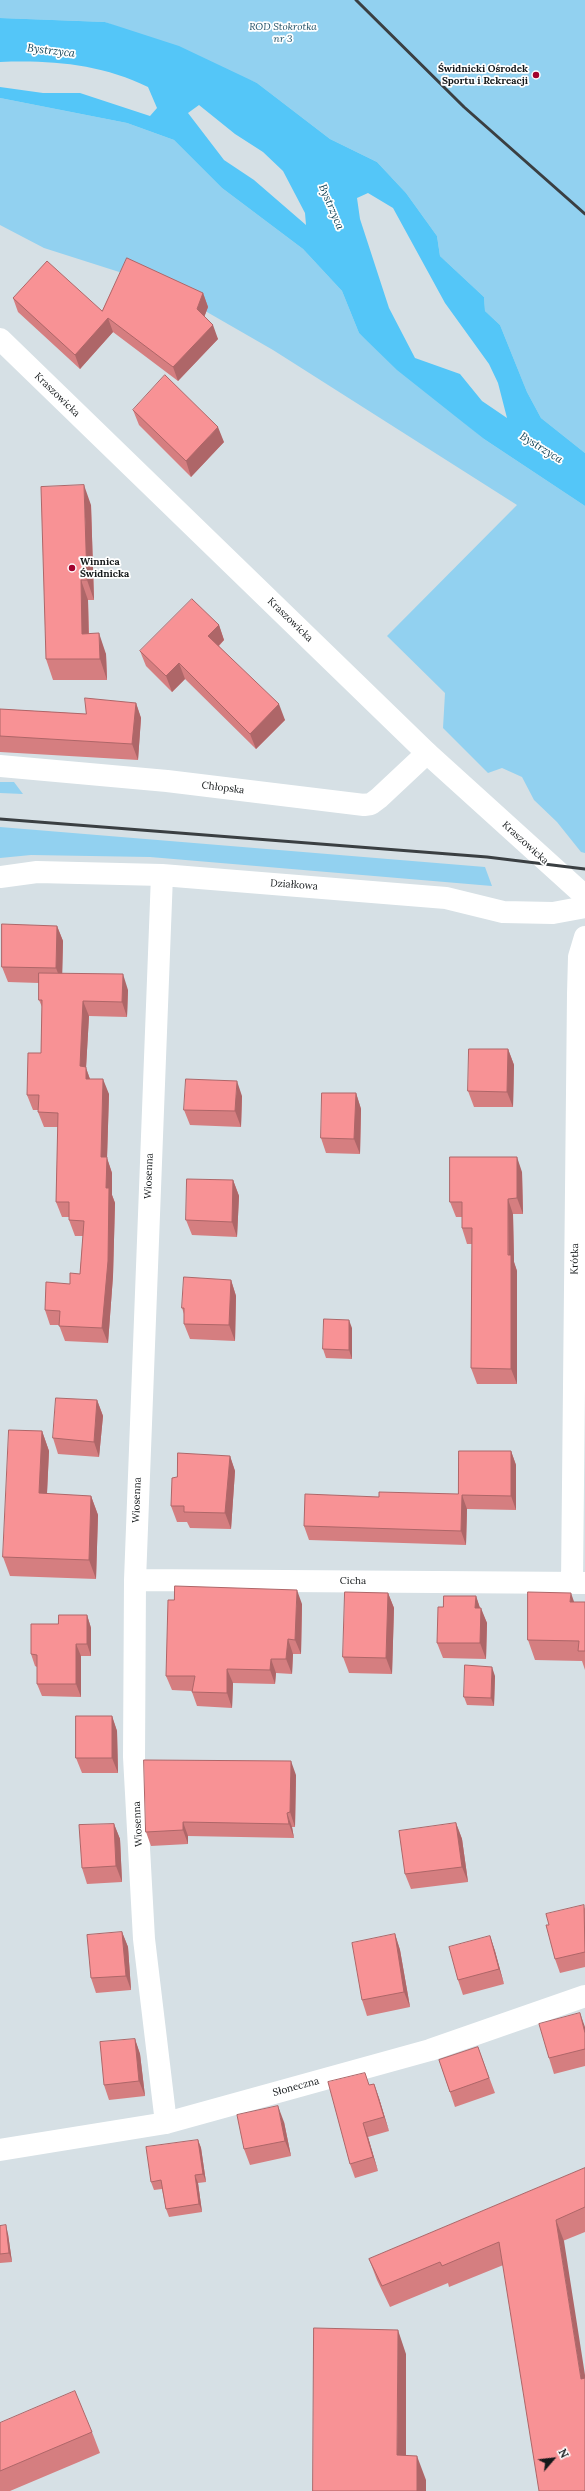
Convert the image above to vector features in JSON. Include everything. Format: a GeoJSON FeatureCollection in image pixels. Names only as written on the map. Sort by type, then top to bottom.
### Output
{"type":"FeatureCollection","features":[{"type":"Feature","properties":{"kind":"street","name":"Kraszowicka"},"geometry":{"type":"LineString","coordinates":[[0,339],[427,752],[585,896]]}},
{"type":"Feature","properties":{"kind":"street","name":"Chłopska"},"geometry":{"type":"LineString","coordinates":[[0,766],[167,781],[364,805],[371,804],[379,798],[427,752]]}},
{"type":"Feature","properties":{"kind":"street","name":"Działkowa"},"geometry":{"type":"LineString","coordinates":[[0,877],[37,872],[162,875],[446,898],[503,912],[553,913],[585,907]]}},
{"type":"Feature","properties":{"kind":"street","name":"Wiosenna"},"geometry":{"type":"LineString","coordinates":[[162,875],[135,1580],[134,1757],[144,1939],[166,2123]]}},
{"type":"Feature","properties":{"kind":"street","name":"Krótka"},"geometry":{"type":"LineString","coordinates":[[578,1582],[578,994],[579,956],[585,937]]}},
{"type":"Feature","properties":{"kind":"street","name":"Cicha"},"geometry":{"type":"LineString","coordinates":[[135,1580],[578,1582]]}},
{"type":"Feature","properties":{"kind":"street","name":"Słoneczna"},"geometry":{"type":"LineString","coordinates":[[0,2150],[166,2123],[430,2050],[585,1996]]}},
{"type":"Feature","properties":{"kind":"green space","name":"ROD Stokrotka nr 3"},"geometry":{"type":"Polygon","coordinates":[[[0,0],[585,0],[585,453],[541,418],[527,392],[500,325],[485,311],[484,297],[440,256],[437,236],[406,193],[377,162],[330,139],[257,83],[105,22],[0,18],[0,0]]]}},
{"type":"Feature","properties":{"kind":"green space"},"geometry":{"type":"Polygon","coordinates":[[[0,98],[127,123],[174,140],[222,188],[303,249],[342,291],[359,333],[484,439],[585,506],[585,853],[581,852],[557,822],[534,800],[522,777],[502,768],[488,773],[443,728],[445,693],[387,636],[517,505],[273,350],[160,285],[44,248],[0,225],[0,98]]]}},
{"type":"Feature","properties":{"kind":"green space"},"geometry":{"type":"Polygon","coordinates":[[[0,782],[14,782],[23,794],[0,793],[0,782]]]}},
{"type":"Feature","properties":{"kind":"green space"},"geometry":{"type":"Polygon","coordinates":[[[0,827],[485,867],[492,886],[150,857],[31,855],[0,858],[0,827]]]}},
{"type":"Feature","properties":{"kind":"water","name":"Bystrzyca"},"geometry":{"type":"Polygon","coordinates":[[[0,18],[105,22],[179,46],[257,83],[330,139],[377,162],[406,193],[437,236],[440,256],[484,297],[485,311],[500,325],[527,392],[541,418],[585,453],[585,506],[484,439],[397,370],[359,333],[342,291],[303,249],[222,188],[174,140],[127,123],[0,98],[0,87],[43,93],[80,93],[150,116],[157,108],[148,87],[130,79],[94,68],[57,63],[0,62],[0,18]],[[199,105],[188,113],[224,160],[254,180],[306,225],[305,213],[283,171],[263,152],[235,134],[199,105]],[[368,193],[357,198],[360,219],[389,308],[415,358],[460,374],[482,401],[507,418],[498,383],[489,364],[445,303],[393,208],[368,193]]]}},
{"type":"Feature","properties":{"kind":"building"},"geometry":{"type":"Polygon","coordinates":[[[127,258],[203,293],[197,309],[213,325],[173,367],[108,318],[75,355],[13,298],[47,261],[102,311],[127,258]]]}},
{"type":"Feature","properties":{"kind":"building"},"geometry":{"type":"Polygon","coordinates":[[[165,375],[218,427],[186,461],[133,410],[165,375]]]}},
{"type":"Feature","properties":{"kind":"building"},"geometry":{"type":"Polygon","coordinates":[[[84,485],[87,580],[81,580],[82,634],[99,633],[100,659],[46,659],[41,487],[84,485]]]}},
{"type":"Feature","properties":{"kind":"building"},"geometry":{"type":"Polygon","coordinates":[[[192,599],[219,625],[208,636],[279,704],[250,734],[179,663],[166,676],[140,651],[192,599]]]}},
{"type":"Feature","properties":{"kind":"building"},"geometry":{"type":"Polygon","coordinates":[[[85,698],[136,703],[132,744],[0,736],[0,709],[86,714],[85,698]]]}},
{"type":"Feature","properties":{"kind":"building"},"geometry":{"type":"Polygon","coordinates":[[[2,924],[57,926],[56,968],[2,967],[2,924]]]}},
{"type":"Feature","properties":{"kind":"building"},"geometry":{"type":"Polygon","coordinates":[[[39,973],[123,974],[122,1002],[83,1001],[80,1066],[86,1067],[86,1079],[103,1079],[101,1157],[107,1157],[106,1188],[109,1188],[108,1261],[102,1328],[59,1326],[60,1311],[45,1310],[46,1282],[70,1284],[70,1273],[80,1274],[84,1221],[69,1220],[69,1202],[56,1202],[58,1113],[38,1112],[39,1095],[27,1095],[28,1053],[41,1053],[42,1000],[39,1000],[39,973]]]}},
{"type":"Feature","properties":{"kind":"building"},"geometry":{"type":"Polygon","coordinates":[[[469,1049],[508,1049],[507,1092],[468,1091],[469,1049]]]}},
{"type":"Feature","properties":{"kind":"building"},"geometry":{"type":"Polygon","coordinates":[[[186,1079],[237,1081],[235,1111],[184,1110],[186,1079]]]}},
{"type":"Feature","properties":{"kind":"building"},"geometry":{"type":"Polygon","coordinates":[[[322,1093],[356,1093],[354,1139],[321,1138],[322,1093]]]}},
{"type":"Feature","properties":{"kind":"building"},"geometry":{"type":"Polygon","coordinates":[[[450,1157],[517,1157],[517,1198],[508,1199],[508,1255],[511,1255],[511,1369],[471,1368],[472,1228],[462,1228],[462,1202],[450,1202],[450,1157]]]}},
{"type":"Feature","properties":{"kind":"building"},"geometry":{"type":"Polygon","coordinates":[[[187,1179],[233,1180],[232,1222],[186,1220],[187,1179]]]}},
{"type":"Feature","properties":{"kind":"building"},"geometry":{"type":"Polygon","coordinates":[[[184,1277],[231,1280],[229,1325],[184,1324],[184,1308],[182,1308],[184,1277]]]}},
{"type":"Feature","properties":{"kind":"building"},"geometry":{"type":"Polygon","coordinates":[[[324,1319],[349,1320],[349,1350],[323,1349],[324,1319]]]}},
{"type":"Feature","properties":{"kind":"building"},"geometry":{"type":"Polygon","coordinates":[[[56,1398],[97,1400],[94,1442],[53,1438],[56,1398]]]}},
{"type":"Feature","properties":{"kind":"building"},"geometry":{"type":"Polygon","coordinates":[[[9,1430],[42,1431],[39,1493],[91,1496],[89,1560],[3,1557],[9,1430]]]}},
{"type":"Feature","properties":{"kind":"building"},"geometry":{"type":"Polygon","coordinates":[[[459,1451],[511,1451],[511,1496],[462,1495],[461,1531],[304,1526],[305,1494],[379,1497],[379,1492],[458,1494],[459,1451]]]}},
{"type":"Feature","properties":{"kind":"building"},"geometry":{"type":"Polygon","coordinates":[[[178,1453],[230,1456],[225,1513],[184,1512],[184,1506],[171,1506],[172,1478],[177,1477],[178,1453]]]}},
{"type":"Feature","properties":{"kind":"building"},"geometry":{"type":"Polygon","coordinates":[[[175,1586],[297,1590],[295,1640],[288,1639],[286,1659],[271,1659],[270,1670],[227,1669],[227,1693],[192,1692],[195,1676],[166,1676],[168,1600],[174,1600],[175,1586]]]}},
{"type":"Feature","properties":{"kind":"building"},"geometry":{"type":"Polygon","coordinates":[[[345,1592],[388,1593],[386,1658],[343,1657],[345,1592]]]}},
{"type":"Feature","properties":{"kind":"building"},"geometry":{"type":"Polygon","coordinates":[[[528,1592],[571,1593],[570,1602],[585,1602],[585,1651],[578,1651],[579,1641],[528,1640],[528,1592]]]}},
{"type":"Feature","properties":{"kind":"building"},"geometry":{"type":"Polygon","coordinates":[[[444,1596],[476,1596],[475,1608],[481,1608],[480,1643],[437,1643],[438,1607],[443,1607],[444,1596]]]}},
{"type":"Feature","properties":{"kind":"building"},"geometry":{"type":"Polygon","coordinates":[[[59,1615],[87,1615],[87,1644],[76,1644],[76,1684],[37,1684],[37,1655],[31,1654],[31,1624],[58,1624],[59,1615]]]}},
{"type":"Feature","properties":{"kind":"building"},"geometry":{"type":"Polygon","coordinates":[[[465,1665],[492,1667],[491,1698],[464,1697],[465,1665]]]}},
{"type":"Feature","properties":{"kind":"building"},"geometry":{"type":"Polygon","coordinates":[[[76,1716],[112,1716],[112,1758],[76,1758],[76,1716]]]}},
{"type":"Feature","properties":{"kind":"building"},"geometry":{"type":"Polygon","coordinates":[[[144,1760],[291,1761],[290,1812],[287,1813],[289,1824],[183,1822],[183,1830],[146,1832],[144,1760]]]}},
{"type":"Feature","properties":{"kind":"building"},"geometry":{"type":"Polygon","coordinates":[[[456,1823],[462,1867],[405,1874],[399,1831],[456,1823]]]}},
{"type":"Feature","properties":{"kind":"building"},"geometry":{"type":"Polygon","coordinates":[[[114,1824],[116,1866],[82,1868],[79,1825],[114,1824]]]}},
{"type":"Feature","properties":{"kind":"building"},"geometry":{"type":"Polygon","coordinates":[[[584,1905],[585,1952],[555,1959],[546,1925],[549,1925],[546,1914],[584,1905]]]}},
{"type":"Feature","properties":{"kind":"building"},"geometry":{"type":"Polygon","coordinates":[[[122,1932],[126,1976],[91,1978],[87,1935],[122,1932]]]}},
{"type":"Feature","properties":{"kind":"building"},"geometry":{"type":"Polygon","coordinates":[[[395,1934],[404,1992],[362,2000],[352,1943],[395,1934]]]}},
{"type":"Feature","properties":{"kind":"building"},"geometry":{"type":"Polygon","coordinates":[[[490,1936],[499,1969],[458,1980],[449,1947],[490,1936]]]}},
{"type":"Feature","properties":{"kind":"building"},"geometry":{"type":"Polygon","coordinates":[[[580,2013],[585,2033],[585,2049],[549,2058],[539,2024],[580,2013]]]}},
{"type":"Feature","properties":{"kind":"building"},"geometry":{"type":"Polygon","coordinates":[[[135,2039],[139,2081],[104,2085],[100,2042],[135,2039]]]}},
{"type":"Feature","properties":{"kind":"building"},"geometry":{"type":"Polygon","coordinates":[[[478,2047],[489,2078],[450,2092],[439,2060],[478,2047]]]}},
{"type":"Feature","properties":{"kind":"building"},"geometry":{"type":"Polygon","coordinates":[[[365,2073],[369,2085],[374,2084],[384,2117],[363,2123],[373,2157],[350,2164],[328,2082],[365,2073]]]}},
{"type":"Feature","properties":{"kind":"building"},"geometry":{"type":"Polygon","coordinates":[[[278,2106],[285,2141],[244,2149],[237,2115],[278,2106]]]}},
{"type":"Feature","properties":{"kind":"building"},"geometry":{"type":"Polygon","coordinates":[[[198,2140],[203,2174],[195,2175],[199,2204],[166,2209],[161,2180],[151,2182],[146,2147],[198,2140]]]}},
{"type":"Feature","properties":{"kind":"building"},"geometry":{"type":"Polygon","coordinates":[[[585,2168],[585,2207],[556,2220],[581,2379],[585,2378],[585,2491],[539,2491],[499,2242],[442,2266],[440,2262],[382,2286],[369,2259],[585,2168]]]}},
{"type":"Feature","properties":{"kind":"building"},"geometry":{"type":"Polygon","coordinates":[[[6,2225],[9,2253],[0,2254],[0,2226],[6,2225]]]}},
{"type":"Feature","properties":{"kind":"building"},"geometry":{"type":"Polygon","coordinates":[[[314,2328],[398,2330],[397,2455],[417,2456],[417,2491],[313,2491],[314,2328]]]}},
{"type":"Feature","properties":{"kind":"building"},"geometry":{"type":"Polygon","coordinates":[[[75,2391],[92,2432],[0,2471],[0,2423],[75,2391]]]}},
{"type":"Feature","properties":{"kind":"railway"},"geometry":{"type":"LineString","coordinates":[[356,0],[464,107],[585,214]]}},
{"type":"Feature","properties":{"kind":"railway"},"geometry":{"type":"LineString","coordinates":[[0,819],[487,857],[585,869]]}},
{"type":"Feature","properties":{"kind":"place","name":"Świdnicki Ośrodek Sportu i Rekreacji"},"geometry":{"type":"Point","coordinates":[536,75]}},
{"type":"Feature","properties":{"kind":"place","name":"Winnica Świdnicka"},"geometry":{"type":"Point","coordinates":[72,568]}}]}
